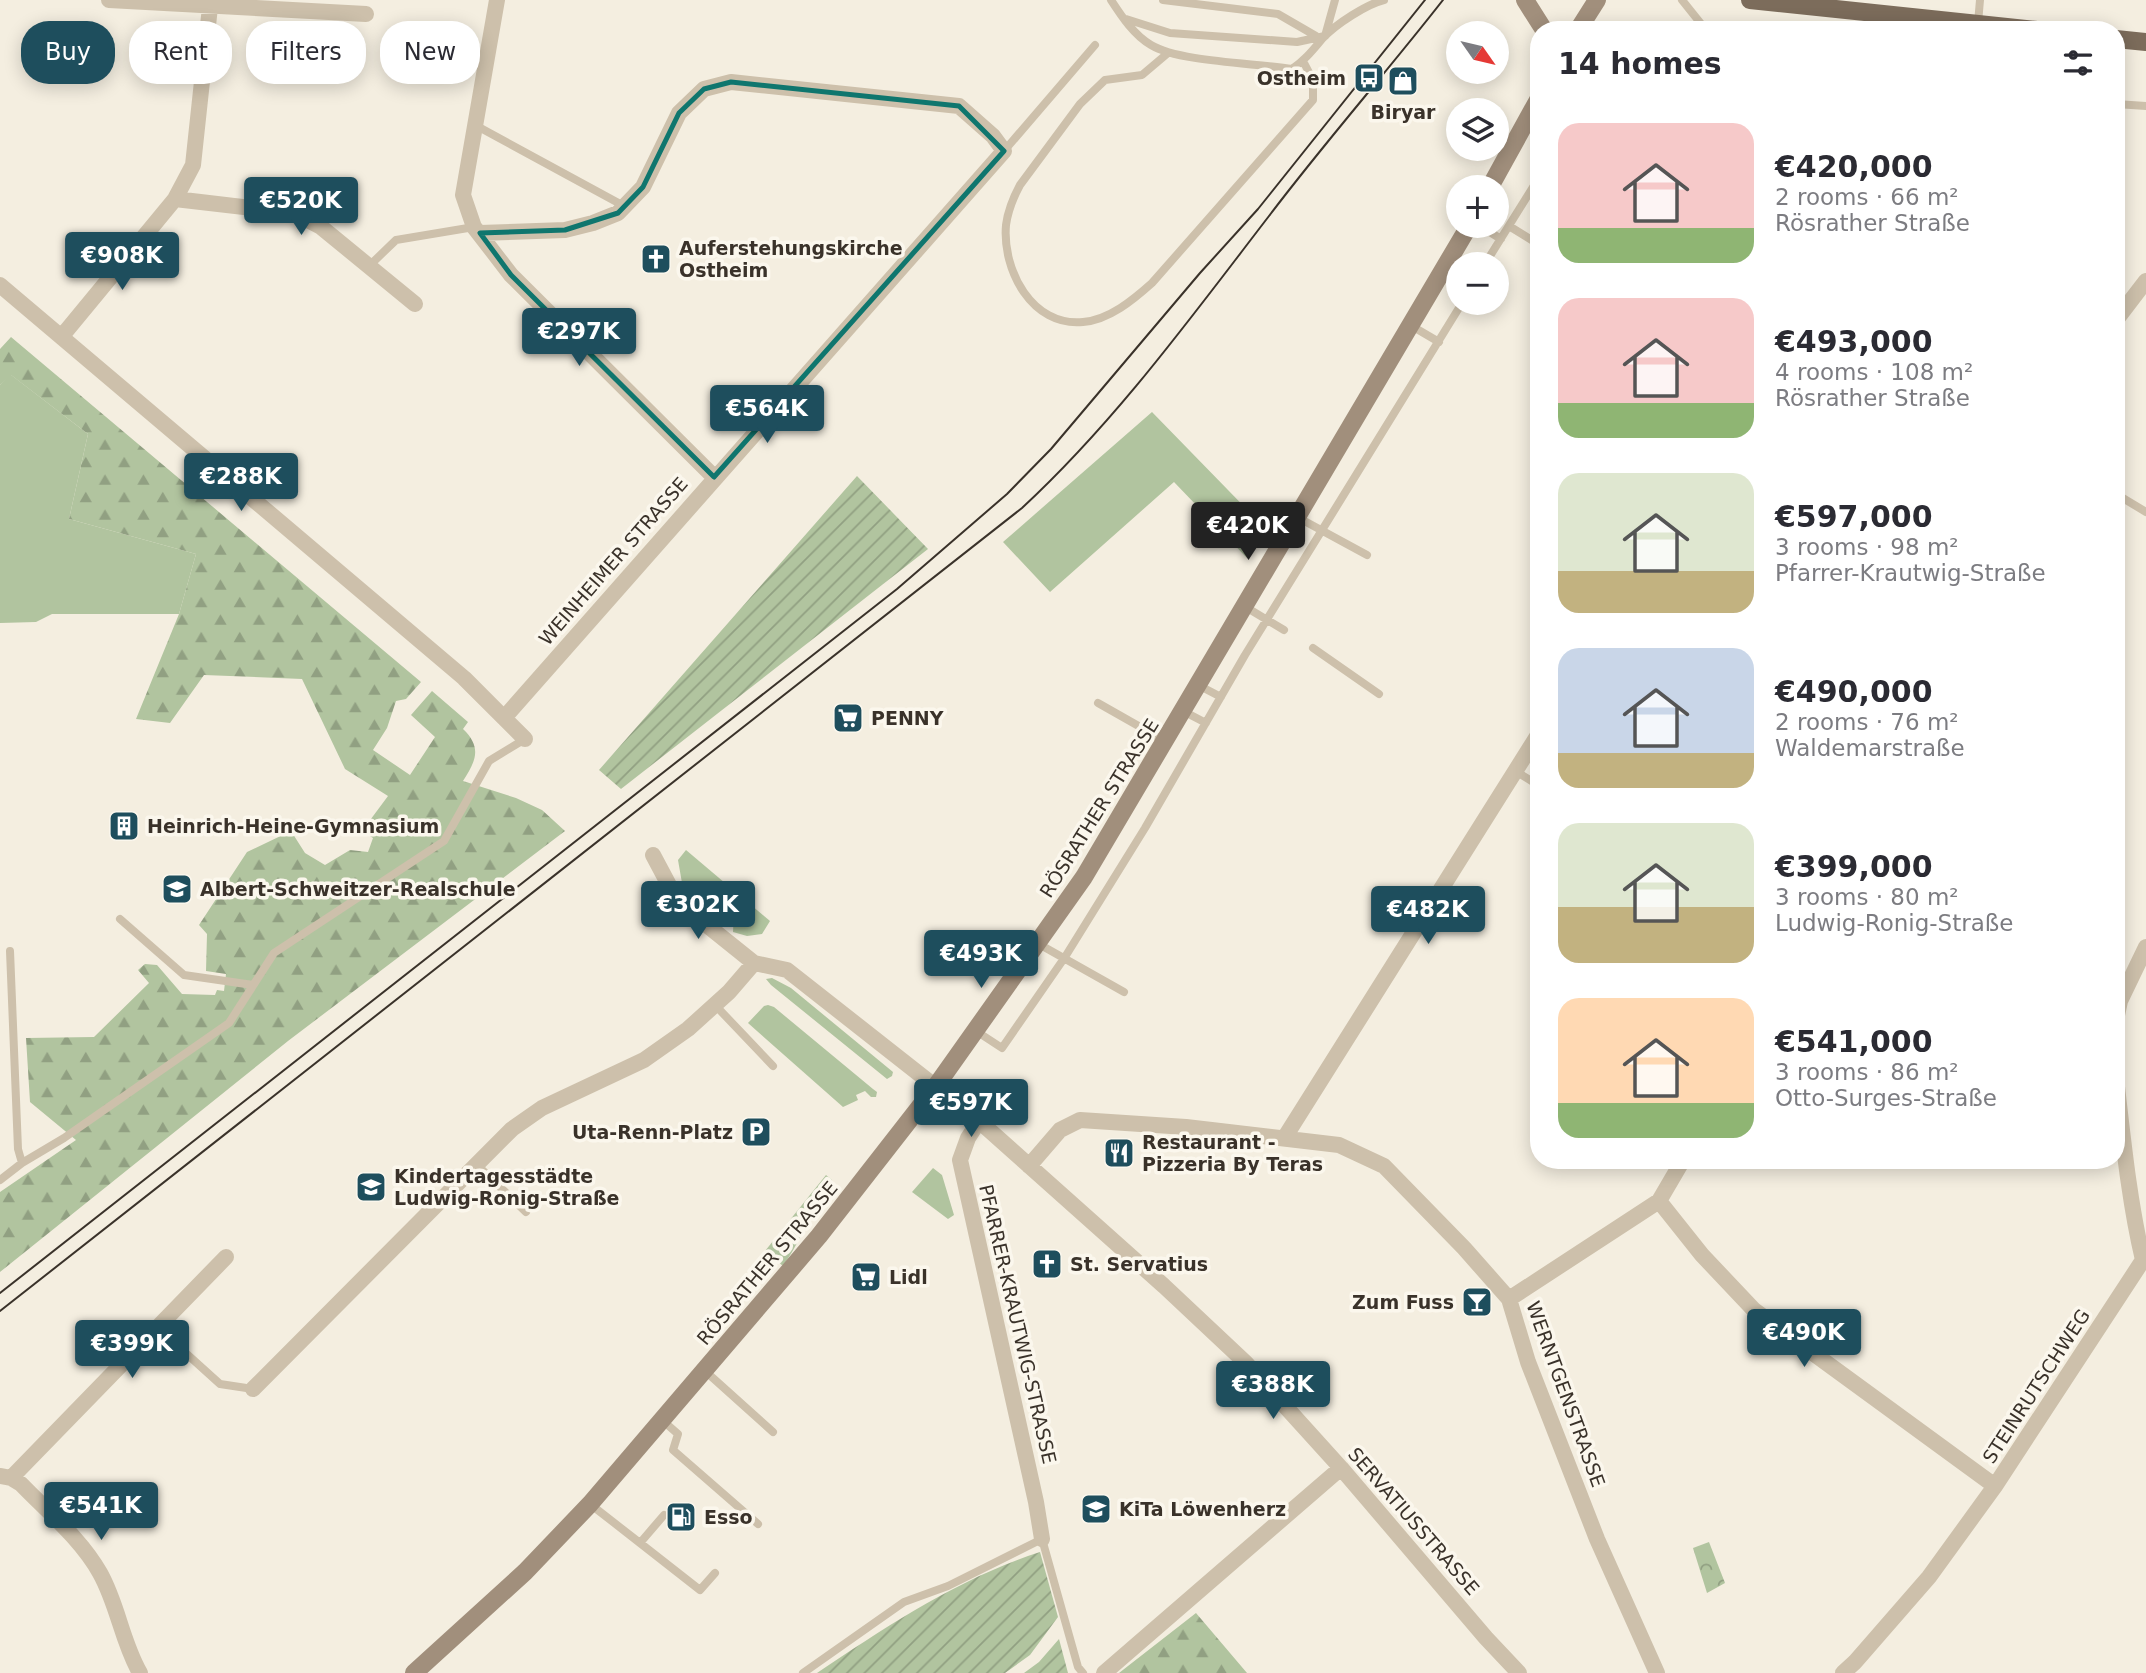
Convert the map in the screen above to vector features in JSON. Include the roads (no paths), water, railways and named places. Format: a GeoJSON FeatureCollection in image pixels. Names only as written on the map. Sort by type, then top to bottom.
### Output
{"type":"FeatureCollection","features":[{"type":"Feature","properties":{"kind":"main road"},"geometry":{"type":"LineString","coordinates":[[1525,0],[1538,21]]}},
{"type":"Feature","properties":{"kind":"main road"},"geometry":{"type":"LineString","coordinates":[[1584,21],[1597,0]]}},
{"type":"Feature","properties":{"kind":"main road"},"geometry":{"type":"LineString","coordinates":[[1750,0],[1937,21]]}},
{"type":"Feature","properties":{"kind":"main road"},"geometry":{"type":"LineString","coordinates":[[2125,40],[2146,41]]}},
{"type":"Feature","properties":{"kind":"main road"},"geometry":{"type":"LineString","coordinates":[[1497,175],[1530,121]]}},
{"type":"Feature","properties":{"kind":"main road","name":"RÖSRATHER STRASSE"},"geometry":{"type":"LineString","coordinates":[[414,1673],[525,1572],[590,1504],[819,1236],[936,1086],[1084,877],[1462,238]]}},
{"type":"Feature","properties":{"kind":"street"},"geometry":{"type":"LineString","coordinates":[[109,0],[366,14]]}},
{"type":"Feature","properties":{"kind":"street"},"geometry":{"type":"LineString","coordinates":[[497,0],[463,195],[477,230],[511,275],[714,477]]}},
{"type":"Feature","properties":{"kind":"street"},"geometry":{"type":"LineString","coordinates":[[62,336],[175,199],[193,164],[210,7]]}},
{"type":"Feature","properties":{"kind":"street"},"geometry":{"type":"LineString","coordinates":[[477,230],[565,230],[618,213],[643,187],[679,113],[704,89],[731,82],[959,106],[993,136],[1004,151]]}},
{"type":"Feature","properties":{"kind":"street","name":"WEINHEIMER STRASSE"},"geometry":{"type":"LineString","coordinates":[[504,718],[1004,151]]}},
{"type":"Feature","properties":{"kind":"street"},"geometry":{"type":"LineString","coordinates":[[175,199],[294,213],[321,226],[415,304]]}},
{"type":"Feature","properties":{"kind":"street"},"geometry":{"type":"LineString","coordinates":[[2125,308],[2146,281]]}},
{"type":"Feature","properties":{"kind":"street"},"geometry":{"type":"LineString","coordinates":[[0,285],[453,669],[525,739]]}},
{"type":"Feature","properties":{"kind":"street"},"geometry":{"type":"LineString","coordinates":[[1285,1137],[1530,749]]}},
{"type":"Feature","properties":{"kind":"street"},"geometry":{"type":"LineString","coordinates":[[253,1389],[512,1129],[542,1108],[644,1060],[688,1029],[729,992],[754,963],[678,902],[653,855]]}},
{"type":"Feature","properties":{"kind":"street"},"geometry":{"type":"LineString","coordinates":[[2125,991],[2146,947]]}},
{"type":"Feature","properties":{"kind":"street","name":"SERVATIUSSTRASSE"},"geometry":{"type":"LineString","coordinates":[[754,963],[787,970],[936,1086],[979,1121],[1246,1363],[1341,1468],[1486,1639],[1519,1673]]}},
{"type":"Feature","properties":{"kind":"street","name":"WERNTGENSTRASSE"},"geometry":{"type":"LineString","coordinates":[[1029,1166],[1060,1130],[1080,1120],[1285,1137],[1339,1145],[1384,1166],[1464,1248],[1509,1299],[1528,1362],[1597,1539],[1657,1673]]}},
{"type":"Feature","properties":{"kind":"street","name":"PFARRER-KRAUTWIG-STRASSE"},"geometry":{"type":"LineString","coordinates":[[979,1121],[968,1138],[960,1160],[1042,1539]]}},
{"type":"Feature","properties":{"kind":"street","name":"STEINRUTSCHWEG"},"geometry":{"type":"LineString","coordinates":[[1843,1673],[1929,1577],[1995,1486],[2145,1260],[2132,1212],[2125,1142]]}},
{"type":"Feature","properties":{"kind":"street"},"geometry":{"type":"LineString","coordinates":[[1509,1299],[1659,1200],[1678,1169]]}},
{"type":"Feature","properties":{"kind":"street"},"geometry":{"type":"LineString","coordinates":[[1659,1200],[1702,1255],[1754,1310],[1995,1486]]}},
{"type":"Feature","properties":{"kind":"street"},"geometry":{"type":"LineString","coordinates":[[141,1673],[134,1662],[100,1572],[80,1545],[22,1484],[5,1477],[158,1328],[226,1257]]}},
{"type":"Feature","properties":{"kind":"street"},"geometry":{"type":"LineString","coordinates":[[1104,1673],[1341,1468]]}},
{"type":"Feature","properties":{"kind":"lane"},"geometry":{"type":"LineString","coordinates":[[1111,0],[1123,19],[1139,36],[1152,46],[1172,55],[1292,69],[1303,61],[1320,36],[1335,0]]}},
{"type":"Feature","properties":{"kind":"lane"},"geometry":{"type":"LineString","coordinates":[[1163,0],[1278,14],[1320,36]]}},
{"type":"Feature","properties":{"kind":"lane"},"geometry":{"type":"LineString","coordinates":[[1123,19],[1170,33],[1297,42],[1320,36],[1374,2],[1384,0]]}},
{"type":"Feature","properties":{"kind":"lane"},"geometry":{"type":"LineString","coordinates":[[1682,0],[1699,21]]}},
{"type":"Feature","properties":{"kind":"lane"},"geometry":{"type":"LineString","coordinates":[[1980,0],[1982,21]]}},
{"type":"Feature","properties":{"kind":"lane"},"geometry":{"type":"LineString","coordinates":[[1004,151],[1095,45]]}},
{"type":"Feature","properties":{"kind":"lane"},"geometry":{"type":"LineString","coordinates":[[1168,52],[1142,75],[1105,80],[1080,104],[1013,198],[1006,227],[1006,243],[1014,276],[1023,292],[1044,312],[1055,318],[1080,323],[1106,315],[1136,297],[1167,268],[1313,100],[1313,80],[1303,61]]}},
{"type":"Feature","properties":{"kind":"lane"},"geometry":{"type":"LineString","coordinates":[[2125,105],[2146,106]]}},
{"type":"Feature","properties":{"kind":"lane"},"geometry":{"type":"LineString","coordinates":[[475,125],[624,206]]}},
{"type":"Feature","properties":{"kind":"lane"},"geometry":{"type":"LineString","coordinates":[[1530,192],[1509,226],[1530,239]]}},
{"type":"Feature","properties":{"kind":"lane"},"geometry":{"type":"LineString","coordinates":[[369,266],[396,240],[477,230]]}},
{"type":"Feature","properties":{"kind":"lane"},"geometry":{"type":"LineString","coordinates":[[1493,252],[1501,239]]}},
{"type":"Feature","properties":{"kind":"lane"},"geometry":{"type":"LineString","coordinates":[[976,1030],[1002,1048],[1065,957],[1145,828],[1321,530],[1455,315]]}},
{"type":"Feature","properties":{"kind":"lane"},"geometry":{"type":"LineString","coordinates":[[1410,325],[1438,342]]}},
{"type":"Feature","properties":{"kind":"lane"},"geometry":{"type":"LineString","coordinates":[[2125,499],[2146,512]]}},
{"type":"Feature","properties":{"kind":"lane"},"geometry":{"type":"LineString","coordinates":[[1297,517],[1367,555]]}},
{"type":"Feature","properties":{"kind":"lane"},"geometry":{"type":"LineString","coordinates":[[1244,606],[1284,630]]}},
{"type":"Feature","properties":{"kind":"lane"},"geometry":{"type":"LineString","coordinates":[[1313,648],[1379,694]]}},
{"type":"Feature","properties":{"kind":"lane"},"geometry":{"type":"LineString","coordinates":[[1198,685],[1221,697]]}},
{"type":"Feature","properties":{"kind":"lane"},"geometry":{"type":"LineString","coordinates":[[1098,703],[1165,741]]}},
{"type":"Feature","properties":{"kind":"lane"},"geometry":{"type":"LineString","coordinates":[[1183,710],[1206,723]]}},
{"type":"Feature","properties":{"kind":"lane"},"geometry":{"type":"LineString","coordinates":[[0,1180],[229,1023],[274,953],[444,841],[489,761],[525,739]]}},
{"type":"Feature","properties":{"kind":"lane"},"geometry":{"type":"LineString","coordinates":[[1517,772],[1530,780]]}},
{"type":"Feature","properties":{"kind":"lane"},"geometry":{"type":"LineString","coordinates":[[120,919],[184,975],[253,985]]}},
{"type":"Feature","properties":{"kind":"lane"},"geometry":{"type":"LineString","coordinates":[[1037,943],[1124,992]]}},
{"type":"Feature","properties":{"kind":"lane"},"geometry":{"type":"LineString","coordinates":[[10,951],[18,1149],[22,1163]]}},
{"type":"Feature","properties":{"kind":"lane"},"geometry":{"type":"LineString","coordinates":[[715,1005],[773,1066]]}},
{"type":"Feature","properties":{"kind":"lane"},"geometry":{"type":"LineString","coordinates":[[477,1165],[526,1212]]}},
{"type":"Feature","properties":{"kind":"lane"},"geometry":{"type":"LineString","coordinates":[[158,1328],[220,1384],[253,1389]]}},
{"type":"Feature","properties":{"kind":"lane"},"geometry":{"type":"LineString","coordinates":[[704,1370],[773,1432]]}},
{"type":"Feature","properties":{"kind":"lane"},"geometry":{"type":"LineString","coordinates":[[662,1420],[678,1434],[673,1450],[697,1477],[758,1524]]}},
{"type":"Feature","properties":{"kind":"lane"},"geometry":{"type":"LineString","coordinates":[[590,1504],[700,1590],[715,1573]]}},
{"type":"Feature","properties":{"kind":"lane"},"geometry":{"type":"LineString","coordinates":[[640,1543],[664,1515]]}},
{"type":"Feature","properties":{"kind":"lane"},"geometry":{"type":"LineString","coordinates":[[803,1673],[904,1602],[947,1586],[1042,1539],[1078,1667],[1083,1673]]}},
{"type":"Feature","properties":{"kind":"tram line"},"geometry":{"type":"LineString","coordinates":[[0,1293],[897,589],[1007,494],[1051,449],[1200,273],[1258,209],[1425,0]]}},
{"type":"Feature","properties":{"kind":"tram line"},"geometry":{"type":"LineString","coordinates":[[0,1311],[1022,508],[1089,440],[1152,367],[1290,188],[1443,0]]}},
{"type":"Feature","properties":{"kind":"place","name":"Ostheim"},"geometry":{"type":"Point","coordinates":[1369,78]}},
{"type":"Feature","properties":{"kind":"place","name":"Biryar"},"geometry":{"type":"Point","coordinates":[1403,81]}},
{"type":"Feature","properties":{"kind":"place","name":"Auferstehungskirche Ostheim"},"geometry":{"type":"Point","coordinates":[656,259]}},
{"type":"Feature","properties":{"kind":"place","name":"PENNY"},"geometry":{"type":"Point","coordinates":[848,718]}},
{"type":"Feature","properties":{"kind":"place","name":"Heinrich-Heine-Gymnasium"},"geometry":{"type":"Point","coordinates":[124,826]}},
{"type":"Feature","properties":{"kind":"place","name":"Albert-Schweitzer-Realschule"},"geometry":{"type":"Point","coordinates":[177,889]}},
{"type":"Feature","properties":{"kind":"place","name":"Uta-Renn-Platz"},"geometry":{"type":"Point","coordinates":[756,1132]}},
{"type":"Feature","properties":{"kind":"place","name":"Restaurant - Pizzeria By Teras"},"geometry":{"type":"Point","coordinates":[1119,1153]}},
{"type":"Feature","properties":{"kind":"place","name":"Kindertagesstädte Ludwig-Ronig-Straße"},"geometry":{"type":"Point","coordinates":[371,1187]}},
{"type":"Feature","properties":{"kind":"place","name":"St. Servatius"},"geometry":{"type":"Point","coordinates":[1047,1264]}},
{"type":"Feature","properties":{"kind":"place","name":"Lidl"},"geometry":{"type":"Point","coordinates":[866,1277]}},
{"type":"Feature","properties":{"kind":"place","name":"Zum Fuss"},"geometry":{"type":"Point","coordinates":[1477,1302]}},
{"type":"Feature","properties":{"kind":"place","name":"KiTa Löwenherz"},"geometry":{"type":"Point","coordinates":[1096,1509]}},
{"type":"Feature","properties":{"kind":"place","name":"Esso"},"geometry":{"type":"Point","coordinates":[681,1517]}}]}
